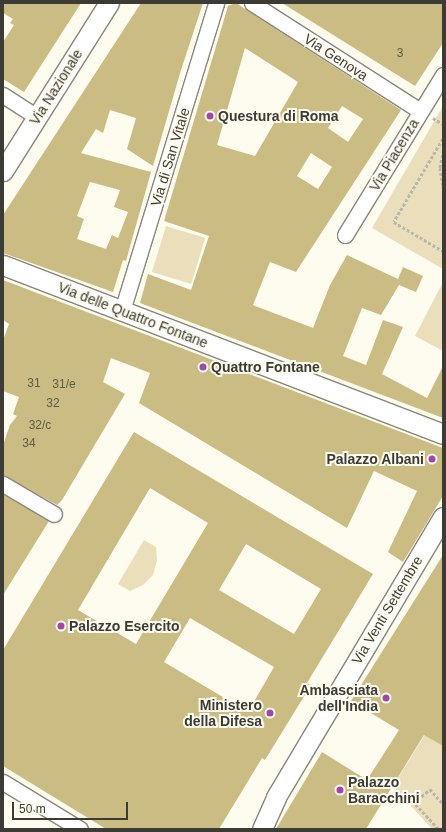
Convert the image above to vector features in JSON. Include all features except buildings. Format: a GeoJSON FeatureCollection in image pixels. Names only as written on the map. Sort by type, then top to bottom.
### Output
{"type":"FeatureCollection","features":[{"type":"Feature","properties":{"kind":"street","name":"Via Nazionale"},"geometry":{"type":"LineString","coordinates":[[3,171],[109,3]]}},
{"type":"Feature","properties":{"kind":"street","name":"Via di San Vitale"},"geometry":{"type":"LineString","coordinates":[[122,310],[216,3]]}},
{"type":"Feature","properties":{"kind":"street","name":"Via Genova"},"geometry":{"type":"LineString","coordinates":[[252,3],[426,114]]}},
{"type":"Feature","properties":{"kind":"street","name":"Via Piacenza"},"geometry":{"type":"LineString","coordinates":[[345,235],[426,114],[443,75]]}},
{"type":"Feature","properties":{"kind":"street"},"geometry":{"type":"LineString","coordinates":[[3,96],[37,117]]}},
{"type":"Feature","properties":{"kind":"street","name":"Via delle Quattro Fontane"},"geometry":{"type":"LineString","coordinates":[[3,265],[443,434]]}},
{"type":"Feature","properties":{"kind":"street"},"geometry":{"type":"LineString","coordinates":[[3,484],[54,514]]}},
{"type":"Feature","properties":{"kind":"street","name":"Via Venti Settembre"},"geometry":{"type":"LineString","coordinates":[[262,829],[276,797],[443,517]]}},
{"type":"Feature","properties":{"kind":"street"},"geometry":{"type":"LineString","coordinates":[[3,782],[80,829]]}},
{"type":"Feature","properties":{"kind":"street"},"geometry":{"type":"LineString","coordinates":[[252,829],[276,797]]}},
{"type":"Feature","properties":{"kind":"path"},"geometry":{"type":"LineString","coordinates":[[426,114],[443,124]]}},
{"type":"Feature","properties":{"kind":"path"},"geometry":{"type":"LineString","coordinates":[[443,139],[394,222],[443,251]]}},
{"type":"Feature","properties":{"kind":"path"},"geometry":{"type":"LineString","coordinates":[[443,155],[440,168],[443,186]]}},
{"type":"Feature","properties":{"kind":"path"},"geometry":{"type":"LineString","coordinates":[[438,829],[414,803],[430,789],[443,804]]}},
{"type":"Feature","properties":{"kind":"shaded area"},"geometry":{"type":"Polygon","coordinates":[[[443,106],[443,269],[372,228],[443,106]]]}},
{"type":"Feature","properties":{"kind":"shaded area"},"geometry":{"type":"Polygon","coordinates":[[[166,226],[205,238],[191,284],[152,272],[166,226]]]}},
{"type":"Feature","properties":{"kind":"shaded area"},"geometry":{"type":"Polygon","coordinates":[[[443,282],[443,351],[415,336],[443,282]]]}},
{"type":"Feature","properties":{"kind":"shaded area"},"geometry":{"type":"Polygon","coordinates":[[[144,540],[156,547],[157,561],[153,575],[143,585],[130,591],[118,584],[144,540]]]}},
{"type":"Feature","properties":{"kind":"shaded area"},"geometry":{"type":"Polygon","coordinates":[[[436,717],[429,737],[443,746],[443,829],[432,829],[393,786],[436,717]]]}},
{"type":"Feature","properties":{"kind":"place","name":"Questura di Roma"},"geometry":{"type":"Point","coordinates":[210,116]}},
{"type":"Feature","properties":{"kind":"place","name":"Quattro Fontane"},"geometry":{"type":"Point","coordinates":[203,367]}},
{"type":"Feature","properties":{"kind":"place","name":"Palazzo Albani"},"geometry":{"type":"Point","coordinates":[432,459]}},
{"type":"Feature","properties":{"kind":"place","name":"Palazzo Esercito"},"geometry":{"type":"Point","coordinates":[61,626]}},
{"type":"Feature","properties":{"kind":"place","name":"Ambasciata dell'India"},"geometry":{"type":"Point","coordinates":[386,698]}},
{"type":"Feature","properties":{"kind":"place","name":"Ministero della Difesa"},"geometry":{"type":"Point","coordinates":[270,713]}},
{"type":"Feature","properties":{"kind":"place","name":"Palazzo Baracchini"},"geometry":{"type":"Point","coordinates":[340,790]}}]}
